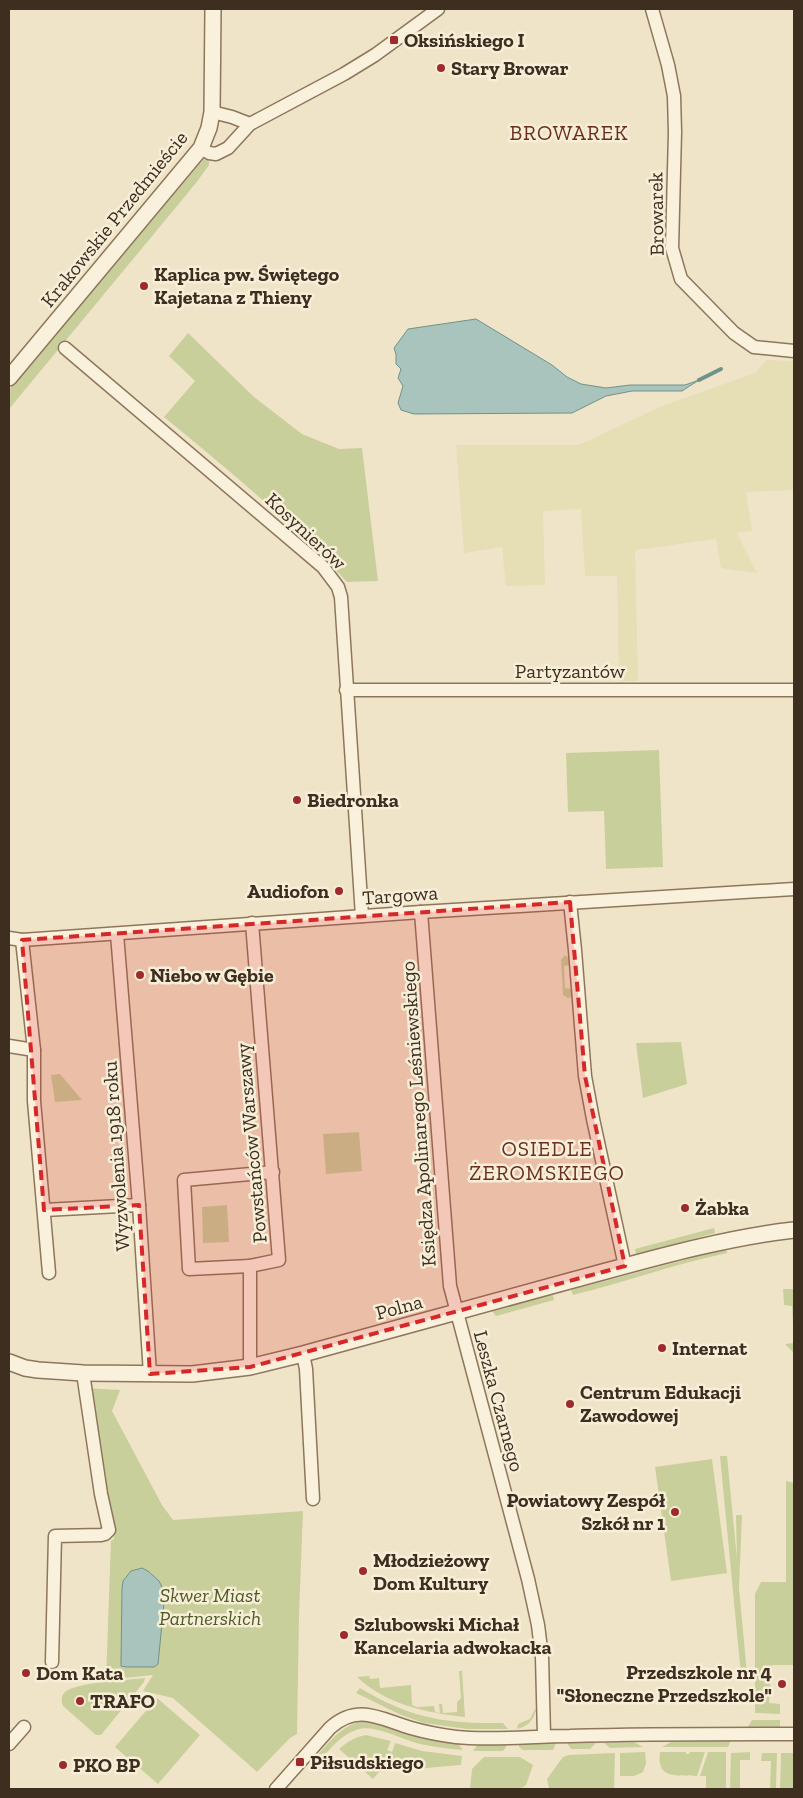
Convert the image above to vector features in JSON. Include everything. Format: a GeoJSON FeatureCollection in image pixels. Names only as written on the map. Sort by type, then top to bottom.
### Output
{"type":"FeatureCollection","features":[{"type":"Feature","properties":{"kind":"street","name":"Krakowskie Przedmieście"},"geometry":{"type":"LineString","coordinates":[[9,378],[201,148],[209,128],[212,112],[212,9]]}},
{"type":"Feature","properties":{"kind":"street"},"geometry":{"type":"LineString","coordinates":[[201,148],[209,153],[216,154],[228,148],[250,124],[344,74],[438,9]]}},
{"type":"Feature","properties":{"kind":"street","name":"Browarek"},"geometry":{"type":"LineString","coordinates":[[652,9],[668,65],[674,96],[672,248],[681,279],[734,333],[754,347],[794,351]]}},
{"type":"Feature","properties":{"kind":"street"},"geometry":{"type":"LineString","coordinates":[[212,112],[250,124]]}},
{"type":"Feature","properties":{"kind":"street","name":"Kosynierów"},"geometry":{"type":"LineString","coordinates":[[64,348],[323,567],[338,587],[341,596],[362,916]]}},
{"type":"Feature","properties":{"kind":"street","name":"Partyzantów"},"geometry":{"type":"LineString","coordinates":[[346,690],[794,690]]}},
{"type":"Feature","properties":{"kind":"street","name":"Targowa"},"geometry":{"type":"LineString","coordinates":[[9,938],[22,940],[252,923],[794,889]]}},
{"type":"Feature","properties":{"kind":"street"},"geometry":{"type":"LineString","coordinates":[[570,902],[585,1076],[625,1266]]}},
{"type":"Feature","properties":{"kind":"street","name":"Księdza Apolinarego Leśniewskiego"},"geometry":{"type":"LineString","coordinates":[[421,912],[450,1286],[456,1312]]}},
{"type":"Feature","properties":{"kind":"street","name":"Powstańców Warszawy"},"geometry":{"type":"LineString","coordinates":[[250,1367],[250,1266],[279,1260],[252,923]]}},
{"type":"Feature","properties":{"kind":"street","name":"Wyzwolenia 1918 roku"},"geometry":{"type":"LineString","coordinates":[[117,934],[140,1205],[150,1374]]}},
{"type":"Feature","properties":{"kind":"street"},"geometry":{"type":"LineString","coordinates":[[22,940],[34,1050],[34,1101],[49,1273]]}},
{"type":"Feature","properties":{"kind":"street"},"geometry":{"type":"LineString","coordinates":[[9,1046],[34,1050]]}},
{"type":"Feature","properties":{"kind":"street"},"geometry":{"type":"LineString","coordinates":[[250,1266],[189,1269],[184,1180],[273,1172]]}},
{"type":"Feature","properties":{"kind":"street"},"geometry":{"type":"LineString","coordinates":[[44,1210],[140,1205]]}},
{"type":"Feature","properties":{"kind":"street","name":"Polna"},"geometry":{"type":"LineString","coordinates":[[9,1362],[25,1368],[38,1370],[83,1373],[192,1374],[250,1367],[625,1266],[727,1241],[794,1230]]}},
{"type":"Feature","properties":{"kind":"street","name":"Leszka Czarnego"},"geometry":{"type":"LineString","coordinates":[[456,1312],[528,1579],[538,1625],[542,1657],[544,1736]]}},
{"type":"Feature","properties":{"kind":"street"},"geometry":{"type":"LineString","coordinates":[[303,1354],[306,1369],[313,1499]]}},
{"type":"Feature","properties":{"kind":"street"},"geometry":{"type":"LineString","coordinates":[[52,1662],[54,1536],[101,1535],[109,1530],[101,1494],[83,1373]]}},
{"type":"Feature","properties":{"kind":"street"},"geometry":{"type":"LineString","coordinates":[[276,1789],[330,1728],[339,1720],[355,1714],[389,1719],[409,1727],[443,1736],[468,1738],[794,1734]]}},
{"type":"Feature","properties":{"kind":"street"},"geometry":{"type":"LineString","coordinates":[[9,1744],[24,1727]]}},
{"type":"Feature","properties":{"kind":"highlighted area"},"geometry":{"type":"Polygon","coordinates":[[[570,902],[585,1076],[625,1266],[250,1367],[150,1374],[139,1205],[44,1210],[22,940],[570,902]]]}},
{"type":"Feature","properties":{"kind":"shaded area"},"geometry":{"type":"Polygon","coordinates":[[[766,360],[794,361],[794,490],[746,492],[752,531],[737,533],[757,573],[721,568],[716,539],[635,550],[638,681],[619,681],[617,576],[585,576],[581,509],[543,511],[545,585],[506,586],[502,547],[464,553],[456,445],[579,445],[662,406],[755,373],[766,360]]]}},
{"type":"Feature","properties":{"kind":"green space"},"geometry":{"type":"Polygon","coordinates":[[[203,160],[209,161],[209,165],[196,183],[9,409],[9,390],[203,160]]]}},
{"type":"Feature","properties":{"kind":"green space"},"geometry":{"type":"Polygon","coordinates":[[[188,333],[254,397],[302,434],[339,449],[362,448],[378,581],[347,582],[281,517],[164,417],[195,381],[169,356],[188,333]]]}},
{"type":"Feature","properties":{"kind":"green space"},"geometry":{"type":"Polygon","coordinates":[[[659,750],[663,867],[606,869],[604,811],[568,812],[566,753],[659,750]]]}},
{"type":"Feature","properties":{"kind":"green space"},"geometry":{"type":"Polygon","coordinates":[[[565,955],[570,959],[570,965],[564,966],[565,988],[572,989],[572,997],[568,998],[563,995],[561,960],[565,955]]]}},
{"type":"Feature","properties":{"kind":"green space"},"geometry":{"type":"Polygon","coordinates":[[[681,1042],[687,1084],[643,1098],[636,1043],[681,1042]]]}},
{"type":"Feature","properties":{"kind":"green space"},"geometry":{"type":"Polygon","coordinates":[[[60,1074],[82,1100],[55,1102],[51,1075],[60,1074]]]}},
{"type":"Feature","properties":{"kind":"green space"},"geometry":{"type":"Polygon","coordinates":[[[359,1132],[362,1171],[326,1174],[323,1134],[359,1132]]]}},
{"type":"Feature","properties":{"kind":"green space"},"geometry":{"type":"Polygon","coordinates":[[[227,1205],[229,1242],[203,1243],[202,1207],[227,1205]]]}},
{"type":"Feature","properties":{"kind":"green space"},"geometry":{"type":"Polygon","coordinates":[[[714,1228],[715,1233],[636,1254],[635,1249],[714,1228]]]}},
{"type":"Feature","properties":{"kind":"green space"},"geometry":{"type":"Polygon","coordinates":[[[726,1249],[727,1253],[688,1262],[592,1290],[573,1295],[571,1290],[726,1249]]]}},
{"type":"Feature","properties":{"kind":"green space"},"geometry":{"type":"Polygon","coordinates":[[[783,1289],[794,1289],[794,1343],[792,1306],[784,1305],[783,1289]]]}},
{"type":"Feature","properties":{"kind":"green space"},"geometry":{"type":"Polygon","coordinates":[[[553,1295],[554,1300],[496,1316],[492,1311],[553,1295]]]}},
{"type":"Feature","properties":{"kind":"green space"},"geometry":{"type":"Polygon","coordinates":[[[794,1343],[794,1353],[785,1344],[794,1343]]]}},
{"type":"Feature","properties":{"kind":"green space","name":"Skwer Miast Partnerskich"},"geometry":{"type":"Polygon","coordinates":[[[86,1388],[120,1390],[112,1411],[162,1505],[173,1520],[303,1511],[297,1734],[290,1738],[257,1772],[173,1698],[143,1691],[153,1675],[106,1680],[111,1541],[114,1539],[86,1388]]]}},
{"type":"Feature","properties":{"kind":"green space"},"geometry":{"type":"Polygon","coordinates":[[[720,1456],[727,1456],[737,1559],[736,1515],[742,1515],[739,1588],[747,1674],[741,1675],[720,1456]]]}},
{"type":"Feature","properties":{"kind":"green space"},"geometry":{"type":"Polygon","coordinates":[[[712,1459],[727,1573],[671,1581],[655,1467],[712,1459]]]}},
{"type":"Feature","properties":{"kind":"green space"},"geometry":{"type":"Polygon","coordinates":[[[786,1481],[794,1483],[794,1665],[772,1665],[769,1703],[780,1704],[780,1714],[755,1713],[755,1594],[761,1582],[786,1582],[786,1481]]]}},
{"type":"Feature","properties":{"kind":"green space"},"geometry":{"type":"Polygon","coordinates":[[[459,1671],[462,1671],[465,1717],[436,1713],[407,1706],[380,1694],[357,1677],[369,1676],[370,1679],[379,1678],[380,1688],[411,1685],[412,1705],[417,1707],[434,1706],[435,1712],[440,1713],[439,1704],[442,1704],[443,1713],[457,1712],[457,1702],[461,1698],[459,1671]]]}},
{"type":"Feature","properties":{"kind":"green space"},"geometry":{"type":"Polygon","coordinates":[[[145,1678],[144,1682],[101,1735],[96,1735],[62,1704],[65,1692],[80,1686],[145,1678]]]}},
{"type":"Feature","properties":{"kind":"green space"},"geometry":{"type":"Polygon","coordinates":[[[360,1688],[412,1713],[463,1722],[503,1723],[508,1729],[467,1729],[424,1723],[401,1715],[356,1693],[360,1688]]]}},
{"type":"Feature","properties":{"kind":"green space"},"geometry":{"type":"Polygon","coordinates":[[[157,1698],[200,1735],[158,1784],[115,1747],[157,1698]]]}},
{"type":"Feature","properties":{"kind":"green space"},"geometry":{"type":"Polygon","coordinates":[[[535,1709],[534,1716],[530,1722],[524,1727],[517,1729],[518,1724],[530,1719],[535,1709]]]}},
{"type":"Feature","properties":{"kind":"green space"},"geometry":{"type":"Polygon","coordinates":[[[752,1720],[780,1720],[780,1728],[747,1728],[752,1720]]]}},
{"type":"Feature","properties":{"kind":"green space"},"geometry":{"type":"Polygon","coordinates":[[[367,1721],[416,1736],[458,1743],[463,1750],[420,1744],[379,1730],[363,1728],[345,1735],[320,1760],[316,1757],[338,1733],[351,1725],[367,1721]]]}},
{"type":"Feature","properties":{"kind":"green space"},"geometry":{"type":"Polygon","coordinates":[[[366,1735],[391,1741],[387,1750],[392,1752],[395,1743],[422,1751],[462,1756],[461,1765],[379,1772],[373,1779],[339,1749],[351,1740],[366,1735]]]}},
{"type":"Feature","properties":{"kind":"green space"},"geometry":{"type":"Polygon","coordinates":[[[731,1741],[728,1747],[662,1747],[671,1742],[731,1741]]]}},
{"type":"Feature","properties":{"kind":"green space"},"geometry":{"type":"Polygon","coordinates":[[[634,1742],[643,1747],[610,1748],[604,1743],[634,1742]]]}},
{"type":"Feature","properties":{"kind":"green space"},"geometry":{"type":"Polygon","coordinates":[[[506,1743],[503,1751],[473,1751],[478,1744],[506,1743]]]}},
{"type":"Feature","properties":{"kind":"green space"},"geometry":{"type":"Polygon","coordinates":[[[556,1743],[553,1750],[523,1750],[519,1747],[519,1744],[556,1743]]]}},
{"type":"Feature","properties":{"kind":"green space"},"geometry":{"type":"Polygon","coordinates":[[[567,1743],[596,1743],[590,1749],[571,1749],[567,1743]]]}},
{"type":"Feature","properties":{"kind":"green space"},"geometry":{"type":"Polygon","coordinates":[[[645,1752],[646,1763],[643,1772],[634,1776],[620,1776],[620,1753],[645,1752]]]}},
{"type":"Feature","properties":{"kind":"green space"},"geometry":{"type":"Polygon","coordinates":[[[660,1752],[686,1752],[686,1754],[689,1754],[690,1752],[705,1752],[697,1776],[675,1775],[665,1772],[661,1767],[660,1752]]]}},
{"type":"Feature","properties":{"kind":"green space"},"geometry":{"type":"Polygon","coordinates":[[[708,1752],[726,1752],[726,1789],[706,1789],[706,1776],[700,1776],[708,1752]]]}},
{"type":"Feature","properties":{"kind":"green space"},"geometry":{"type":"Polygon","coordinates":[[[750,1752],[750,1760],[740,1760],[740,1789],[730,1789],[731,1753],[750,1752]]]}},
{"type":"Feature","properties":{"kind":"green space"},"geometry":{"type":"Polygon","coordinates":[[[615,1753],[614,1789],[549,1789],[547,1779],[563,1757],[569,1755],[615,1753]]]}},
{"type":"Feature","properties":{"kind":"green space"},"geometry":{"type":"Polygon","coordinates":[[[762,1753],[777,1753],[776,1789],[770,1789],[771,1761],[761,1761],[762,1753]]]}},
{"type":"Feature","properties":{"kind":"green space"},"geometry":{"type":"Polygon","coordinates":[[[781,1753],[794,1753],[794,1789],[780,1789],[781,1753]]]}},
{"type":"Feature","properties":{"kind":"green space"},"geometry":{"type":"Polygon","coordinates":[[[484,1757],[520,1757],[533,1765],[526,1785],[520,1789],[470,1789],[472,1769],[484,1757]]]}},
{"type":"Feature","properties":{"kind":"water"},"geometry":{"type":"Polygon","coordinates":[[[476,319],[581,384],[606,388],[630,385],[685,385],[699,380],[682,391],[632,391],[606,396],[572,413],[414,414],[401,410],[398,403],[403,386],[398,378],[401,369],[396,364],[394,348],[408,329],[476,319]]]}},
{"type":"Feature","properties":{"kind":"water"},"geometry":{"type":"Polygon","coordinates":[[[142,1568],[159,1581],[165,1593],[158,1664],[154,1667],[126,1667],[121,1666],[123,1581],[131,1571],[142,1568]]]}},
{"type":"Feature","properties":{"kind":"waterway"},"geometry":{"type":"LineString","coordinates":[[699,380],[721,369]]}},
{"type":"Feature","properties":{"kind":"place","name":"Oksińskiego I"},"geometry":{"type":"Point","coordinates":[394,40]}},
{"type":"Feature","properties":{"kind":"place","name":"Stary Browar"},"geometry":{"type":"Point","coordinates":[441,68]}},
{"type":"Feature","properties":{"kind":"place","name":"Kaplica pw. Świętego Kajetana z Thieny"},"geometry":{"type":"Point","coordinates":[144,286]}},
{"type":"Feature","properties":{"kind":"place","name":"Biedronka"},"geometry":{"type":"Point","coordinates":[297,800]}},
{"type":"Feature","properties":{"kind":"place","name":"Audiofon"},"geometry":{"type":"Point","coordinates":[339,891]}},
{"type":"Feature","properties":{"kind":"place","name":"Niebo w Gębie"},"geometry":{"type":"Point","coordinates":[140,975]}},
{"type":"Feature","properties":{"kind":"place","name":"Żabka"},"geometry":{"type":"Point","coordinates":[685,1208]}},
{"type":"Feature","properties":{"kind":"place","name":"Internat"},"geometry":{"type":"Point","coordinates":[662,1348]}},
{"type":"Feature","properties":{"kind":"place","name":"Centrum Edukacji Zawodowej"},"geometry":{"type":"Point","coordinates":[570,1404]}},
{"type":"Feature","properties":{"kind":"place","name":"Powiatowy Zespół Szkół nr 1"},"geometry":{"type":"Point","coordinates":[675,1512]}},
{"type":"Feature","properties":{"kind":"place","name":"Młodzieżowy Dom Kultury"},"geometry":{"type":"Point","coordinates":[363,1571]}},
{"type":"Feature","properties":{"kind":"place","name":"Szlubowski Michał Kancelaria adwokacka"},"geometry":{"type":"Point","coordinates":[344,1635]}},
{"type":"Feature","properties":{"kind":"place","name":"Dom Kata"},"geometry":{"type":"Point","coordinates":[26,1673]}},
{"type":"Feature","properties":{"kind":"place","name":"Przedszkole nr 4 \"Słoneczne Przedszkole\""},"geometry":{"type":"Point","coordinates":[782,1684]}},
{"type":"Feature","properties":{"kind":"place","name":"TRAFO"},"geometry":{"type":"Point","coordinates":[80,1701]}},
{"type":"Feature","properties":{"kind":"place","name":"Piłsudskiego"},"geometry":{"type":"Point","coordinates":[300,1762]}},
{"type":"Feature","properties":{"kind":"place","name":"PKO BP"},"geometry":{"type":"Point","coordinates":[63,1765]}},
{"type":"Feature","properties":{"kind":"district","name":"BROWAREK"},"geometry":{"type":"Point","coordinates":[569,133]}},
{"type":"Feature","properties":{"kind":"district","name":"OSIEDLE ŻEROMSKIEGO"},"geometry":{"type":"Point","coordinates":[547,1161]}}]}
